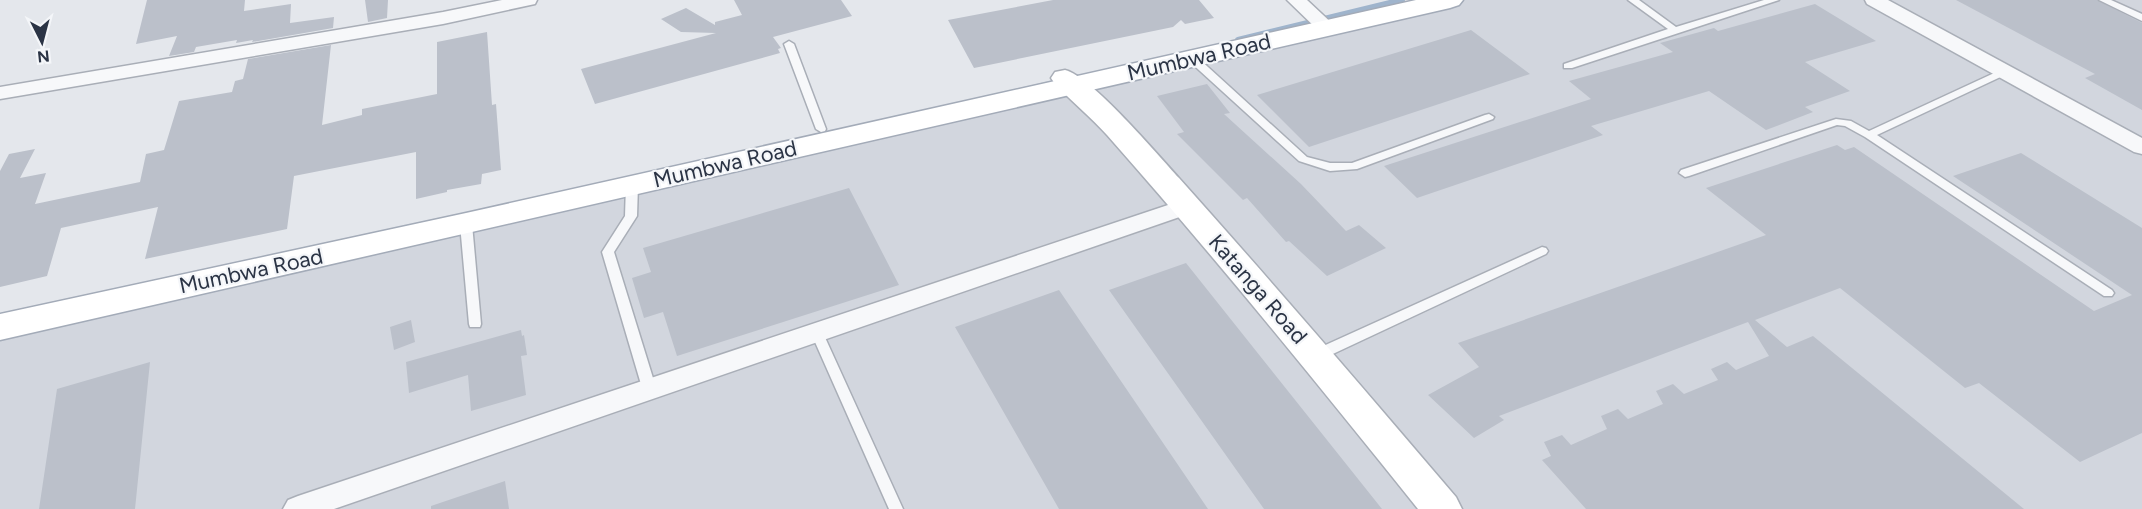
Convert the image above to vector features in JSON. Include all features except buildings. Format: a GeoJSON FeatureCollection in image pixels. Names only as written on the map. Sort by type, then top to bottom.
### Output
{"type":"FeatureCollection","features":[{"type":"Feature","properties":{"kind":"main road","name":"Mumbwa Road"},"geometry":{"type":"LineString","coordinates":[[0,327],[466,224],[1069,82],[1313,16],[1400,0]]}},
{"type":"Feature","properties":{"kind":"main road","name":"Mumbwa Road"},"geometry":{"type":"LineString","coordinates":[[0,312],[821,129],[1193,59],[1313,16],[1450,0]]}},
{"type":"Feature","properties":{"kind":"main road","name":"Katanga Road"},"geometry":{"type":"LineString","coordinates":[[1069,82],[1114,126],[1186,207],[1316,356],[1442,509]]}},
{"type":"Feature","properties":{"kind":"street"},"geometry":{"type":"LineString","coordinates":[[0,93],[443,18],[528,0]]}},
{"type":"Feature","properties":{"kind":"street"},"geometry":{"type":"LineString","coordinates":[[1874,0],[2142,147]]}},
{"type":"Feature","properties":{"kind":"street"},"geometry":{"type":"LineString","coordinates":[[298,509],[1186,207]]}},
{"type":"Feature","properties":{"kind":"lane"},"geometry":{"type":"LineString","coordinates":[[1633,0],[1675,30]]}},
{"type":"Feature","properties":{"kind":"lane"},"geometry":{"type":"LineString","coordinates":[[1568,66],[1774,0]]}},
{"type":"Feature","properties":{"kind":"lane"},"geometry":{"type":"LineString","coordinates":[[2104,0],[2142,18]]}},
{"type":"Feature","properties":{"kind":"lane"},"geometry":{"type":"LineString","coordinates":[[789,44],[821,129]]}},
{"type":"Feature","properties":{"kind":"lane"},"geometry":{"type":"LineString","coordinates":[[1193,59],[1303,159],[1330,167],[1353,166],[1489,117]]}},
{"type":"Feature","properties":{"kind":"lane"},"geometry":{"type":"LineString","coordinates":[[1869,135],[2005,71]]}},
{"type":"Feature","properties":{"kind":"lane"},"geometry":{"type":"LineString","coordinates":[[1685,173],[1836,122],[1847,123],[1869,135],[2108,293]]}},
{"type":"Feature","properties":{"kind":"lane"},"geometry":{"type":"LineString","coordinates":[[632,185],[631,216],[608,252],[650,391]]}},
{"type":"Feature","properties":{"kind":"lane"},"geometry":{"type":"LineString","coordinates":[[466,224],[476,324]]}},
{"type":"Feature","properties":{"kind":"lane"},"geometry":{"type":"LineString","coordinates":[[1316,356],[1542,251]]}},
{"type":"Feature","properties":{"kind":"lane"},"geometry":{"type":"LineString","coordinates":[[817,333],[896,509]]}},
{"type":"Feature","properties":{"kind":"shaded area"},"geometry":{"type":"Polygon","coordinates":[[[1447,0],[2142,0],[2142,509],[0,509],[0,324],[1062,78],[1447,0]]]}},
{"type":"Feature","properties":{"kind":"waterway"},"geometry":{"type":"LineString","coordinates":[[1238,40],[1402,0]]}}]}
